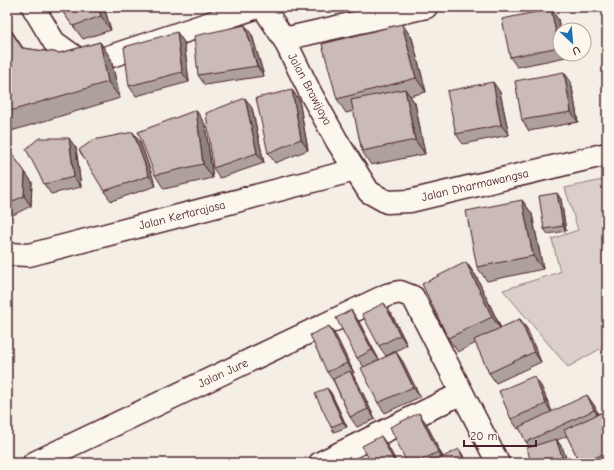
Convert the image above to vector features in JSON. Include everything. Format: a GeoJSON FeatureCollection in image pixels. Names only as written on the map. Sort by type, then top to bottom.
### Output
{"type":"FeatureCollection","features":[{"type":"Feature","properties":{"kind":"street"},"geometry":{"type":"LineString","coordinates":[[33,7],[54,42],[79,60],[102,59],[258,7]]}},
{"type":"Feature","properties":{"kind":"street","name":"Jalan Brawijaya"},"geometry":{"type":"LineString","coordinates":[[264,7],[284,39],[311,94],[355,170]]}},
{"type":"Feature","properties":{"kind":"street"},"geometry":{"type":"LineString","coordinates":[[284,39],[426,7]]}},
{"type":"Feature","properties":{"kind":"street","name":"Jalan Dharmawangsa"},"geometry":{"type":"LineString","coordinates":[[355,170],[369,192],[387,202],[410,201],[607,154]]}},
{"type":"Feature","properties":{"kind":"street","name":"Jalan Kertarajasa"},"geometry":{"type":"LineString","coordinates":[[7,254],[30,255],[355,170]]}},
{"type":"Feature","properties":{"kind":"street","name":"Jalan Jure"},"geometry":{"type":"LineString","coordinates":[[34,463],[387,295],[400,292],[413,297],[462,393]]}},
{"type":"Feature","properties":{"kind":"street"},"geometry":{"type":"LineString","coordinates":[[320,463],[462,393],[498,463]]}},
{"type":"Feature","properties":{"kind":"shaded area"},"geometry":{"type":"Polygon","coordinates":[[[607,179],[607,345],[568,367],[503,290],[560,272],[552,239],[578,230],[565,188],[607,179]]]}},
{"type":"Feature","properties":{"kind":"building"},"geometry":{"type":"Polygon","coordinates":[[[59,7],[98,7],[101,16],[73,26],[59,7]]]}},
{"type":"Feature","properties":{"kind":"building"},"geometry":{"type":"Polygon","coordinates":[[[551,9],[554,22],[552,22],[552,48],[510,57],[502,19],[551,9]]]}},
{"type":"Feature","properties":{"kind":"building"},"geometry":{"type":"Polygon","coordinates":[[[402,24],[416,78],[337,99],[322,44],[402,24]]]}},
{"type":"Feature","properties":{"kind":"building"},"geometry":{"type":"Polygon","coordinates":[[[7,25],[22,48],[60,53],[100,42],[108,82],[7,112],[7,25]]]}},
{"type":"Feature","properties":{"kind":"building"},"geometry":{"type":"Polygon","coordinates":[[[245,25],[257,66],[198,75],[194,36],[245,25]]]}},
{"type":"Feature","properties":{"kind":"building"},"geometry":{"type":"Polygon","coordinates":[[[177,32],[182,72],[129,86],[124,47],[177,32]]]}},
{"type":"Feature","properties":{"kind":"building"},"geometry":{"type":"Polygon","coordinates":[[[564,72],[571,112],[522,120],[515,81],[564,72]]]}},
{"type":"Feature","properties":{"kind":"building"},"geometry":{"type":"Polygon","coordinates":[[[493,82],[501,125],[456,134],[447,91],[493,82]]]}},
{"type":"Feature","properties":{"kind":"building"},"geometry":{"type":"Polygon","coordinates":[[[405,89],[415,140],[362,151],[351,100],[405,89]]]}},
{"type":"Feature","properties":{"kind":"building"},"geometry":{"type":"Polygon","coordinates":[[[292,90],[301,139],[268,153],[256,98],[292,90]]]}},
{"type":"Feature","properties":{"kind":"building"},"geometry":{"type":"Polygon","coordinates":[[[245,98],[257,153],[213,168],[206,113],[245,98]]]}},
{"type":"Feature","properties":{"kind":"building"},"geometry":{"type":"Polygon","coordinates":[[[196,110],[203,164],[155,175],[138,132],[196,110]]]}},
{"type":"Feature","properties":{"kind":"building"},"geometry":{"type":"Polygon","coordinates":[[[133,132],[149,176],[104,191],[79,150],[93,140],[133,132]]]}},
{"type":"Feature","properties":{"kind":"building"},"geometry":{"type":"Polygon","coordinates":[[[39,138],[69,138],[74,177],[44,184],[26,149],[39,138]]]}},
{"type":"Feature","properties":{"kind":"building"},"geometry":{"type":"Polygon","coordinates":[[[7,147],[25,172],[24,196],[7,204],[7,147]]]}},
{"type":"Feature","properties":{"kind":"building"},"geometry":{"type":"Polygon","coordinates":[[[557,193],[563,226],[544,229],[539,196],[557,193]]]}},
{"type":"Feature","properties":{"kind":"building"},"geometry":{"type":"Polygon","coordinates":[[[522,200],[533,256],[477,267],[466,211],[522,200]]]}},
{"type":"Feature","properties":{"kind":"building"},"geometry":{"type":"Polygon","coordinates":[[[466,262],[492,317],[448,338],[422,284],[466,262]]]}},
{"type":"Feature","properties":{"kind":"building"},"geometry":{"type":"Polygon","coordinates":[[[384,303],[400,335],[379,346],[362,314],[384,303]]]}},
{"type":"Feature","properties":{"kind":"building"},"geometry":{"type":"Polygon","coordinates":[[[351,310],[372,350],[357,358],[336,318],[351,310]]]}},
{"type":"Feature","properties":{"kind":"building"},"geometry":{"type":"Polygon","coordinates":[[[520,319],[534,352],[489,373],[474,340],[520,319]]]}},
{"type":"Feature","properties":{"kind":"building"},"geometry":{"type":"Polygon","coordinates":[[[329,326],[347,363],[327,372],[310,335],[329,326]]]}},
{"type":"Feature","properties":{"kind":"building"},"geometry":{"type":"Polygon","coordinates":[[[396,352],[413,387],[378,403],[361,368],[396,352]]]}},
{"type":"Feature","properties":{"kind":"building"},"geometry":{"type":"Polygon","coordinates":[[[350,371],[368,409],[350,417],[333,379],[350,371]]]}},
{"type":"Feature","properties":{"kind":"building"},"geometry":{"type":"Polygon","coordinates":[[[534,376],[546,404],[511,419],[499,391],[534,376]]]}},
{"type":"Feature","properties":{"kind":"building"},"geometry":{"type":"Polygon","coordinates":[[[327,388],[343,422],[331,427],[315,394],[327,388]]]}},
{"type":"Feature","properties":{"kind":"building"},"geometry":{"type":"Polygon","coordinates":[[[587,395],[594,410],[526,442],[519,427],[587,395]]]}},
{"type":"Feature","properties":{"kind":"building"},"geometry":{"type":"Polygon","coordinates":[[[607,410],[607,452],[584,463],[580,463],[564,430],[607,410]]]}},
{"type":"Feature","properties":{"kind":"building"},"geometry":{"type":"Polygon","coordinates":[[[419,413],[438,452],[415,463],[407,463],[390,427],[419,413]]]}},
{"type":"Feature","properties":{"kind":"building"},"geometry":{"type":"Polygon","coordinates":[[[381,436],[395,463],[371,463],[362,446],[381,436]]]}},
{"type":"Feature","properties":{"kind":"building"},"geometry":{"type":"Polygon","coordinates":[[[556,439],[564,463],[531,463],[527,448],[556,439]]]}},
{"type":"Feature","properties":{"kind":"building"},"geometry":{"type":"Polygon","coordinates":[[[459,449],[465,463],[431,463],[459,449]]]}}]}
